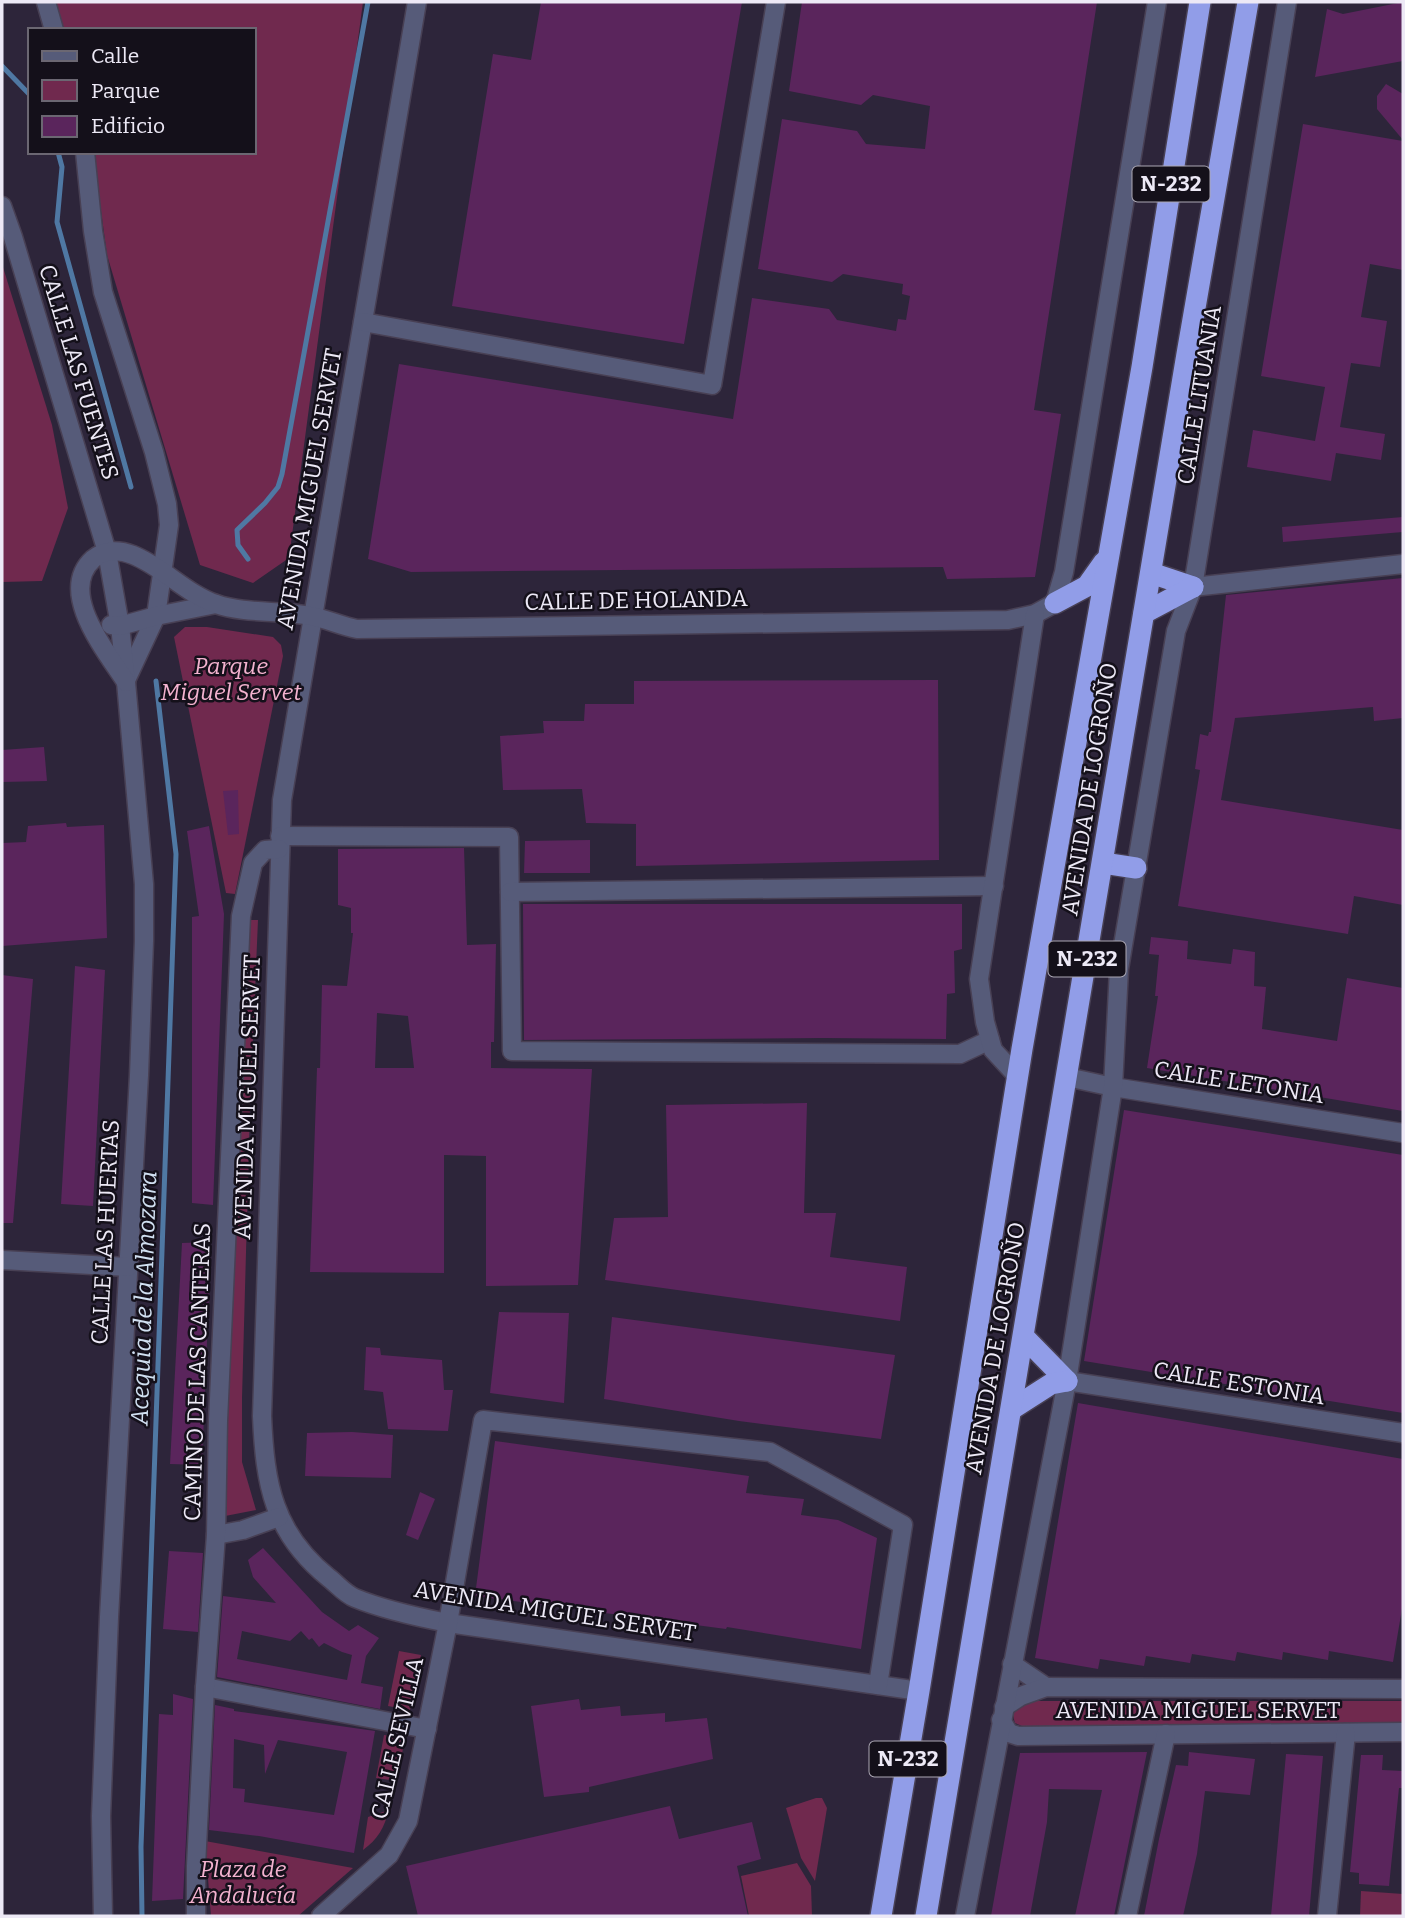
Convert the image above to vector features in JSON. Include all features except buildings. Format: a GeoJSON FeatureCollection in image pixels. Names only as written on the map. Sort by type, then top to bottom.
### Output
{"type":"FeatureCollection","features":[{"type":"Feature","properties":{"kind":"highway","name":"AVENIDA DE LOGROÑO"},"geometry":{"type":"LineString","coordinates":[[881,1916],[1017,1076],[1142,367],[1199,2]]}},
{"type":"Feature","properties":{"kind":"highway","name":"AVENIDA DE LOGROÑO"},"geometry":{"type":"LineString","coordinates":[[926,1916],[1248,2]]}},
{"type":"Feature","properties":{"kind":"highway"},"geometry":{"type":"LineString","coordinates":[[1055,603],[1087,586],[1108,558]]}},
{"type":"Feature","properties":{"kind":"highway"},"geometry":{"type":"LineString","coordinates":[[1151,573],[1193,587]]}},
{"type":"Feature","properties":{"kind":"highway"},"geometry":{"type":"LineString","coordinates":[[1144,613],[1193,587]]}},
{"type":"Feature","properties":{"kind":"highway"},"geometry":{"type":"LineString","coordinates":[[1103,863],[1136,868]]}},
{"type":"Feature","properties":{"kind":"highway"},"geometry":{"type":"LineString","coordinates":[[1024,1337],[1067,1381]]}},
{"type":"Feature","properties":{"kind":"highway"},"geometry":{"type":"LineString","coordinates":[[1012,1409],[1051,1384],[1067,1381]]}},
{"type":"Feature","properties":{"kind":"highway"},"geometry":{"type":"LineString","coordinates":[[934,1878],[937,1916]]}},
{"type":"Feature","properties":{"kind":"street"},"geometry":{"type":"LineString","coordinates":[[46,2],[53,28]]}},
{"type":"Feature","properties":{"kind":"street","name":"AVENIDA MIGUEL SERVET"},"geometry":{"type":"LineString","coordinates":[[417,2],[282,800],[262,1416],[268,1482],[279,1517],[307,1560],[352,1597],[448,1623],[919,1691]]}},
{"type":"Feature","properties":{"kind":"street"},"geometry":{"type":"LineString","coordinates":[[363,322],[712,385],[776,2]]}},
{"type":"Feature","properties":{"kind":"street"},"geometry":{"type":"LineString","coordinates":[[1055,603],[1064,572],[1157,2]]}},
{"type":"Feature","properties":{"kind":"street","name":"CALLE LITUANIA"},"geometry":{"type":"LineString","coordinates":[[1003,1713],[1067,1381],[1113,1087],[1118,968],[1176,631],[1193,587],[1287,2]]}},
{"type":"Feature","properties":{"kind":"street"},"geometry":{"type":"LineString","coordinates":[[85,154],[103,292],[160,478],[169,525],[156,616],[126,682]]}},
{"type":"Feature","properties":{"kind":"street","name":"CALLE LAS FUENTES"},"geometry":{"type":"LineString","coordinates":[[2,206],[107,552]]}},
{"type":"Feature","properties":{"kind":"street"},"geometry":{"type":"LineString","coordinates":[[86,568],[91,542],[99,523],[139,558]]}},
{"type":"Feature","properties":{"kind":"street"},"geometry":{"type":"LineString","coordinates":[[126,682],[85,614],[79,592],[80,580],[95,558],[107,552],[116,551],[139,558],[167,542]]}},
{"type":"Feature","properties":{"kind":"street","name":"CALLE LAS HUERTAS"},"geometry":{"type":"LineString","coordinates":[[103,1916],[102,1816],[108,1617],[144,941],[144,884],[126,682],[120,626],[107,552]]}},
{"type":"Feature","properties":{"kind":"street","name":"CALLE DE HOLANDA"},"geometry":{"type":"LineString","coordinates":[[139,558],[178,584],[216,604]]}},
{"type":"Feature","properties":{"kind":"street"},"geometry":{"type":"LineString","coordinates":[[1193,587],[1403,564]]}},
{"type":"Feature","properties":{"kind":"street","name":"CALLE DE HOLANDA"},"geometry":{"type":"LineString","coordinates":[[120,626],[216,604],[313,616],[357,629],[997,620],[1035,614],[1055,603]]}},
{"type":"Feature","properties":{"kind":"street"},"geometry":{"type":"LineString","coordinates":[[85,614],[104,625],[120,626]]}},
{"type":"Feature","properties":{"kind":"street"},"geometry":{"type":"LineString","coordinates":[[1017,1076],[993,1050],[985,1022],[979,979],[1035,614]]}},
{"type":"Feature","properties":{"kind":"street"},"geometry":{"type":"LineString","coordinates":[[279,843],[509,837],[512,1051],[960,1054],[990,1040]]}},
{"type":"Feature","properties":{"kind":"street","name":"CAMINO DE LAS CANTERAS"},"geometry":{"type":"LineString","coordinates":[[197,1916],[196,1866],[216,1535],[219,1393],[241,916],[253,863],[265,850],[279,843]]}},
{"type":"Feature","properties":{"kind":"street"},"geometry":{"type":"LineString","coordinates":[[510,892],[994,886]]}},
{"type":"Feature","properties":{"kind":"street","name":"CALLE LETONIA"},"geometry":{"type":"LineString","coordinates":[[1067,1077],[1113,1087],[1403,1133]]}},
{"type":"Feature","properties":{"kind":"street"},"geometry":{"type":"LineString","coordinates":[[2,1260],[128,1267]]}},
{"type":"Feature","properties":{"kind":"street","name":"CALLE ESTONIA"},"geometry":{"type":"LineString","coordinates":[[1067,1381],[1403,1433]]}},
{"type":"Feature","properties":{"kind":"street","name":"CALLE SEVILLA"},"geometry":{"type":"LineString","coordinates":[[321,1916],[389,1855],[408,1821],[448,1623],[484,1420],[770,1452],[903,1525],[878,1685]]}},
{"type":"Feature","properties":{"kind":"street"},"geometry":{"type":"LineString","coordinates":[[216,1535],[243,1530],[279,1517]]}},
{"type":"Feature","properties":{"kind":"street"},"geometry":{"type":"LineString","coordinates":[[1012,1664],[1046,1687]]}},
{"type":"Feature","properties":{"kind":"street"},"geometry":{"type":"LineString","coordinates":[[205,1687],[427,1729]]}},
{"type":"Feature","properties":{"kind":"street","name":"AVENIDA MIGUEL SERVET"},"geometry":{"type":"LineString","coordinates":[[1403,1689],[1046,1687],[1021,1696],[1003,1713],[1009,1733],[1017,1736],[1403,1732]]}},
{"type":"Feature","properties":{"kind":"street"},"geometry":{"type":"LineString","coordinates":[[965,1916],[1003,1713]]}},
{"type":"Feature","properties":{"kind":"street"},"geometry":{"type":"LineString","coordinates":[[1327,1916],[1346,1733]]}},
{"type":"Feature","properties":{"kind":"street"},"geometry":{"type":"LineString","coordinates":[[1127,1916],[1166,1734]]}},
{"type":"Feature","properties":{"kind":"green space"},"geometry":{"type":"Polygon","coordinates":[[[54,2],[363,2],[289,558],[253,583],[200,565],[107,255],[93,154],[256,154],[256,28],[62,28],[54,2]]]}},
{"type":"Feature","properties":{"kind":"green space"},"geometry":{"type":"Polygon","coordinates":[[[2,264],[52,425],[68,508],[42,581],[2,582],[2,264]]]}},
{"type":"Feature","properties":{"kind":"green space","name":"Parque Miguel Servet"},"geometry":{"type":"Polygon","coordinates":[[[185,627],[207,627],[273,637],[281,645],[283,656],[235,894],[226,893],[174,637],[185,627]]]}},
{"type":"Feature","properties":{"kind":"green space"},"geometry":{"type":"Polygon","coordinates":[[[243,920],[258,920],[242,1398],[242,1462],[256,1510],[220,1517],[243,920]]]}},
{"type":"Feature","properties":{"kind":"green space"},"geometry":{"type":"Polygon","coordinates":[[[399,1651],[421,1655],[410,1710],[388,1706],[399,1651]]]}},
{"type":"Feature","properties":{"kind":"green space"},"geometry":{"type":"Polygon","coordinates":[[[1029,1701],[1403,1701],[1403,1723],[1022,1726],[1015,1723],[1014,1711],[1029,1701]]]}},
{"type":"Feature","properties":{"kind":"green space"},"geometry":{"type":"Polygon","coordinates":[[[384,1735],[405,1738],[397,1781],[376,1778],[384,1735]]]}},
{"type":"Feature","properties":{"kind":"green space"},"geometry":{"type":"Polygon","coordinates":[[[822,1798],[827,1808],[815,1881],[801,1858],[786,1808],[822,1798]]]}},
{"type":"Feature","properties":{"kind":"green space"},"geometry":{"type":"Polygon","coordinates":[[[389,1810],[380,1833],[363,1850],[368,1817],[389,1810]]]}},
{"type":"Feature","properties":{"kind":"green space","name":"Plaza de Andalucía"},"geometry":{"type":"Polygon","coordinates":[[[205,1841],[353,1868],[298,1916],[211,1916],[205,1841]]]}},
{"type":"Feature","properties":{"kind":"green space"},"geometry":{"type":"Polygon","coordinates":[[[797,1863],[811,1886],[812,1916],[749,1916],[741,1876],[797,1863]]]}},
{"type":"Feature","properties":{"kind":"green space"},"geometry":{"type":"Polygon","coordinates":[[[1361,1891],[1403,1894],[1403,1916],[1360,1916],[1361,1891]]]}},
{"type":"Feature","properties":{"kind":"waterway"},"geometry":{"type":"LineString","coordinates":[[248,559],[238,545],[237,530],[278,487],[282,474],[368,2]]}},
{"type":"Feature","properties":{"kind":"waterway","name":"Acequia de la Almozara"},"geometry":{"type":"LineString","coordinates":[[2,66],[28,93]]}},
{"type":"Feature","properties":{"kind":"waterway","name":"Acequia de la Almozara"},"geometry":{"type":"LineString","coordinates":[[59,154],[62,167],[57,222],[131,487]]}},
{"type":"Feature","properties":{"kind":"waterway","name":"Acequia de la Almozara"},"geometry":{"type":"LineString","coordinates":[[142,1916],[141,1847],[176,854],[156,681]]}}]}
